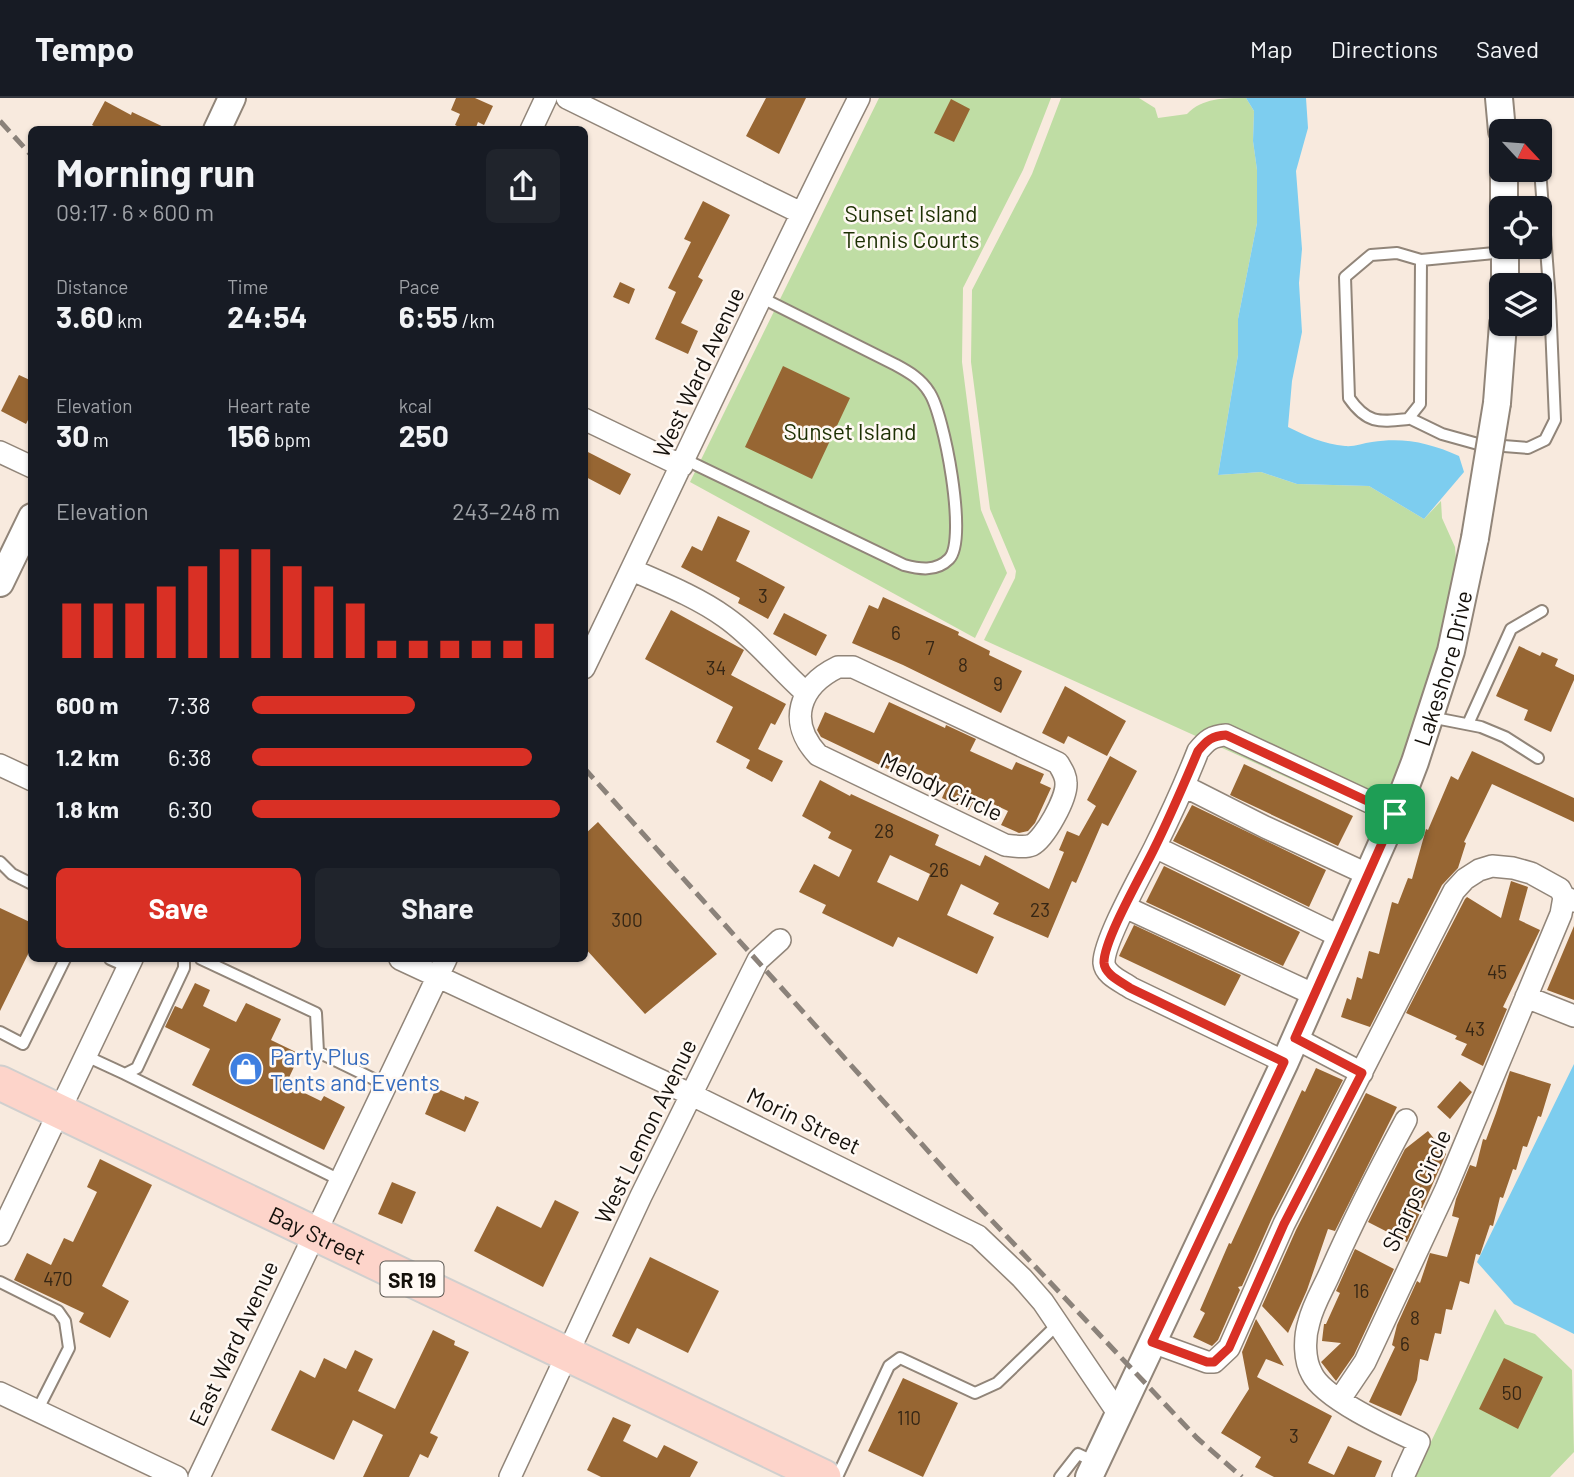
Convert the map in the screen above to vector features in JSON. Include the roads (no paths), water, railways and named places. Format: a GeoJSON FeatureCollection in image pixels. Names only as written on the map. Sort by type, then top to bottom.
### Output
{"type":"FeatureCollection","features":[{"type":"Feature","properties":{"kind":"main road","name":"Bay Street"},"geometry":{"type":"LineString","coordinates":[[0,1083],[569,1353],[783,1463],[824,1477]]}},
{"type":"Feature","properties":{"kind":"street"},"geometry":{"type":"LineString","coordinates":[[219,126],[232,98]]}},
{"type":"Feature","properties":{"kind":"street"},"geometry":{"type":"LineString","coordinates":[[533,126],[546,98]]}},
{"type":"Feature","properties":{"kind":"street"},"geometry":{"type":"LineString","coordinates":[[567,98],[801,213]]}},
{"type":"Feature","properties":{"kind":"street","name":"West Ward Avenue"},"geometry":{"type":"LineString","coordinates":[[588,660],[801,213],[859,98]]}},
{"type":"Feature","properties":{"kind":"street"},"geometry":{"type":"LineString","coordinates":[[1499,98],[1501,119]]}},
{"type":"Feature","properties":{"kind":"street","name":"Lakeshore Drive"},"geometry":{"type":"LineString","coordinates":[[1092,1470],[1315,995],[1395,814],[1451,651],[1475,538],[1497,403],[1502,336]]}},
{"type":"Feature","properties":{"kind":"street"},"geometry":{"type":"LineString","coordinates":[[588,421],[684,463]]}},
{"type":"Feature","properties":{"kind":"street"},"geometry":{"type":"LineString","coordinates":[[0,452],[28,465]]}},
{"type":"Feature","properties":{"kind":"street"},"geometry":{"type":"LineString","coordinates":[[0,583],[28,525]]}},
{"type":"Feature","properties":{"kind":"street"},"geometry":{"type":"LineString","coordinates":[[632,569],[696,599],[725,617],[805,692]]}},
{"type":"Feature","properties":{"kind":"street","name":"Melody Circle"},"geometry":{"type":"LineString","coordinates":[[838,667],[853,667],[1043,754],[1058,764],[1065,774],[1065,792],[1052,821],[1033,844],[1005,845],[818,755],[808,745],[802,730],[800,716],[805,692],[828,672],[838,667]]}},
{"type":"Feature","properties":{"kind":"street"},"geometry":{"type":"LineString","coordinates":[[1284,1062],[1130,988],[1107,972],[1104,962],[1107,948],[1125,906],[1184,786],[1198,751],[1206,740],[1214,736],[1226,735],[1395,814]]}},
{"type":"Feature","properties":{"kind":"street"},"geometry":{"type":"LineString","coordinates":[[0,765],[28,778]]}},
{"type":"Feature","properties":{"kind":"street"},"geometry":{"type":"LineString","coordinates":[[1184,786],[1370,875]]}},
{"type":"Feature","properties":{"kind":"street"},"geometry":{"type":"LineString","coordinates":[[1155,847],[1341,937]]}},
{"type":"Feature","properties":{"kind":"street","name":"Sharps Circle"},"geometry":{"type":"LineString","coordinates":[[1152,1342],[1207,1362],[1214,1362],[1224,1356],[1242,1322],[1284,1224],[1454,891],[1465,879],[1492,866],[1513,867],[1531,873],[1560,889],[1569,899],[1446,1189],[1365,1363],[1340,1399]]}},
{"type":"Feature","properties":{"kind":"street"},"geometry":{"type":"LineString","coordinates":[[1125,906],[1315,995]]}},
{"type":"Feature","properties":{"kind":"street","name":"West Lemon Avenue"},"geometry":{"type":"LineString","coordinates":[[510,1477],[641,1196],[758,960],[780,940]]}},
{"type":"Feature","properties":{"kind":"street"},"geometry":{"type":"LineString","coordinates":[[0,1236],[86,1056],[123,962]]}},
{"type":"Feature","properties":{"kind":"street","name":"Morin Street"},"geometry":{"type":"LineString","coordinates":[[414,962],[442,968],[978,1236],[1022,1278],[1058,1324],[1118,1413]]}},
{"type":"Feature","properties":{"kind":"street"},"geometry":{"type":"LineString","coordinates":[[314,1232],[442,968]]}},
{"type":"Feature","properties":{"kind":"street"},"geometry":{"type":"LineString","coordinates":[[1526,997],[1574,1016]]}},
{"type":"Feature","properties":{"kind":"street"},"geometry":{"type":"LineString","coordinates":[[1295,1038],[1362,1073]]}},
{"type":"Feature","properties":{"kind":"street","name":"Sharps Circle"},"geometry":{"type":"LineString","coordinates":[[1403,1477],[1419,1442],[1371,1420],[1318,1383],[1311,1374],[1306,1348],[1309,1321],[1343,1244],[1406,1120]]}},
{"type":"Feature","properties":{"kind":"street","name":"East Ward Avenue"},"geometry":{"type":"LineString","coordinates":[[199,1477],[314,1232]]}},
{"type":"Feature","properties":{"kind":"street"},"geometry":{"type":"LineString","coordinates":[[0,1393],[177,1477]]}},
{"type":"Feature","properties":{"kind":"lane"},"geometry":{"type":"LineString","coordinates":[[1489,251],[1421,260],[1397,253],[1371,255],[1346,276],[1349,398],[1360,413],[1379,422],[1409,418],[1442,434],[1478,444],[1528,448],[1545,440],[1555,420],[1541,182]]}},
{"type":"Feature","properties":{"kind":"lane"},"geometry":{"type":"LineString","coordinates":[[1409,418],[1420,404],[1421,260]]}},
{"type":"Feature","properties":{"kind":"lane"},"geometry":{"type":"LineString","coordinates":[[684,463],[904,565],[923,570],[938,566],[950,559],[956,548],[957,530],[948,457],[940,417],[929,391],[911,373],[762,298]]}},
{"type":"Feature","properties":{"kind":"lane"},"geometry":{"type":"LineString","coordinates":[[1468,724],[1511,629],[1542,611]]}},
{"type":"Feature","properties":{"kind":"lane"},"geometry":{"type":"LineString","coordinates":[[1430,717],[1468,724],[1505,737],[1538,758]]}},
{"type":"Feature","properties":{"kind":"lane"},"geometry":{"type":"LineString","coordinates":[[0,862],[12,874],[28,882]]}},
{"type":"Feature","properties":{"kind":"lane"},"geometry":{"type":"LineString","coordinates":[[0,1032],[23,1044],[64,962]]}},
{"type":"Feature","properties":{"kind":"lane"},"geometry":{"type":"LineString","coordinates":[[125,1074],[137,1068],[184,968],[184,962]]}},
{"type":"Feature","properties":{"kind":"lane"},"geometry":{"type":"LineString","coordinates":[[207,962],[316,1013],[318,1052],[386,1085]]}},
{"type":"Feature","properties":{"kind":"lane"},"geometry":{"type":"LineString","coordinates":[[86,1056],[340,1180]]}},
{"type":"Feature","properties":{"kind":"lane"},"geometry":{"type":"LineString","coordinates":[[0,1282],[58,1311],[65,1321],[69,1348],[37,1411]]}},
{"type":"Feature","properties":{"kind":"lane"},"geometry":{"type":"LineString","coordinates":[[837,1477],[889,1366],[900,1358],[975,1393],[996,1383],[1058,1324]]}},
{"type":"Feature","properties":{"kind":"lane"},"geometry":{"type":"LineString","coordinates":[[1060,1477],[1078,1454],[1092,1470]]}},
{"type":"Feature","properties":{"kind":"water"},"geometry":{"type":"Polygon","coordinates":[[[1246,98],[1306,98],[1308,128],[1296,171],[1302,249],[1299,283],[1302,332],[1292,381],[1288,427],[1337,445],[1406,441],[1459,456],[1464,472],[1424,519],[1369,486],[1297,484],[1261,472],[1218,475],[1238,355],[1238,319],[1257,223],[1254,111],[1246,98]]]}},
{"type":"Feature","properties":{"kind":"water"},"geometry":{"type":"Polygon","coordinates":[[[1574,1064],[1574,1334],[1514,1304],[1477,1262],[1574,1064]]]}},
{"type":"Feature","properties":{"kind":"railway"},"geometry":{"type":"LineString","coordinates":[[0,121],[28,152]]}},
{"type":"Feature","properties":{"kind":"railway"},"geometry":{"type":"LineString","coordinates":[[588,772],[964,1191],[1197,1438],[1242,1477]]}},
{"type":"Feature","properties":{"kind":"place","name":"Party Plus Tents and Events"},"geometry":{"type":"Point","coordinates":[246,1069]}},
{"type":"Feature","properties":{"kind":"park label","name":"Sunset Island Tennis Courts"},"geometry":{"type":"Point","coordinates":[911,226]}},
{"type":"Feature","properties":{"kind":"park label","name":"Sunset Island"},"geometry":{"type":"Point","coordinates":[850,431]}}]}
